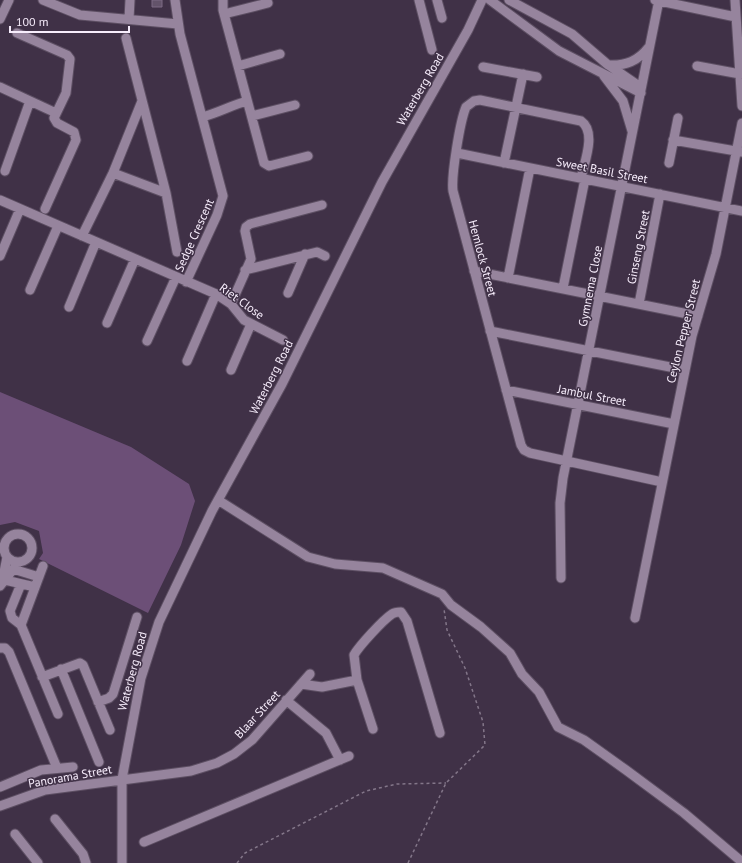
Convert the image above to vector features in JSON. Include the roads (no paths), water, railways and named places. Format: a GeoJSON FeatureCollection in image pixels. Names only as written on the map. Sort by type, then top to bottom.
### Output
{"type":"FeatureCollection","features":[{"type":"Feature","properties":{"kind":"street"},"geometry":{"type":"LineString","coordinates":[[0,19],[9,0]]}},
{"type":"Feature","properties":{"kind":"street"},"geometry":{"type":"LineString","coordinates":[[43,0],[56,3],[80,15],[178,24]]}},
{"type":"Feature","properties":{"kind":"street"},"geometry":{"type":"LineString","coordinates":[[129,19],[130,0]]}},
{"type":"Feature","properties":{"kind":"street","name":"Sedge Crescent"},"geometry":{"type":"LineString","coordinates":[[0,200],[186,282],[218,215],[223,200],[222,189],[178,24],[175,0]]}},
{"type":"Feature","properties":{"kind":"street"},"geometry":{"type":"LineString","coordinates":[[223,0],[224,14],[265,166],[308,156]]}},
{"type":"Feature","properties":{"kind":"street"},"geometry":{"type":"LineString","coordinates":[[418,0],[432,50]]}},
{"type":"Feature","properties":{"kind":"street"},"geometry":{"type":"LineString","coordinates":[[437,0],[442,18]]}},
{"type":"Feature","properties":{"kind":"street","name":"Waterberg Road"},"geometry":{"type":"LineString","coordinates":[[122,863],[122,780],[137,693],[154,635],[177,581],[218,500],[282,384],[396,155],[468,30],[482,0]]}},
{"type":"Feature","properties":{"kind":"street"},"geometry":{"type":"LineString","coordinates":[[490,0],[559,50],[600,72],[641,91]]}},
{"type":"Feature","properties":{"kind":"street"},"geometry":{"type":"LineString","coordinates":[[509,0],[572,34],[641,91]]}},
{"type":"Feature","properties":{"kind":"street"},"geometry":{"type":"LineString","coordinates":[[657,0],[736,16]]}},
{"type":"Feature","properties":{"kind":"street","name":"Gymnema Close"},"geometry":{"type":"LineString","coordinates":[[561,578],[560,504],[578,405],[633,135],[657,0]]}},
{"type":"Feature","properties":{"kind":"street"},"geometry":{"type":"LineString","coordinates":[[735,0],[742,106]]}},
{"type":"Feature","properties":{"kind":"street"},"geometry":{"type":"LineString","coordinates":[[224,14],[268,3]]}},
{"type":"Feature","properties":{"kind":"street"},"geometry":{"type":"LineString","coordinates":[[543,38],[551,23]]}},
{"type":"Feature","properties":{"kind":"street"},"geometry":{"type":"LineString","coordinates":[[17,33],[69,57],[70,65],[66,93],[54,118],[56,122],[74,132],[76,137],[45,208]]}},
{"type":"Feature","properties":{"kind":"street"},"geometry":{"type":"LineString","coordinates":[[126,38],[166,194],[178,252]]}},
{"type":"Feature","properties":{"kind":"street"},"geometry":{"type":"LineString","coordinates":[[607,64],[618,65],[630,63],[642,55],[650,46]]}},
{"type":"Feature","properties":{"kind":"street"},"geometry":{"type":"LineString","coordinates":[[238,66],[280,54]]}},
{"type":"Feature","properties":{"kind":"street"},"geometry":{"type":"LineString","coordinates":[[697,66],[740,74]]}},
{"type":"Feature","properties":{"kind":"street"},"geometry":{"type":"LineString","coordinates":[[483,67],[537,77]]}},
{"type":"Feature","properties":{"kind":"street"},"geometry":{"type":"LineString","coordinates":[[600,72],[623,101],[633,135]]}},
{"type":"Feature","properties":{"kind":"street"},"geometry":{"type":"LineString","coordinates":[[504,163],[523,74]]}},
{"type":"Feature","properties":{"kind":"street"},"geometry":{"type":"LineString","coordinates":[[0,87],[56,113]]}},
{"type":"Feature","properties":{"kind":"street"},"geometry":{"type":"LineString","coordinates":[[82,236],[113,173],[142,100]]}},
{"type":"Feature","properties":{"kind":"street","name":"Hemlock Street"},"geometry":{"type":"LineString","coordinates":[[562,288],[583,179],[589,138],[587,126],[578,120],[480,100],[469,104],[464,111],[453,191],[520,442],[524,450],[567,462],[662,482]]}},
{"type":"Feature","properties":{"kind":"street"},"geometry":{"type":"LineString","coordinates":[[5,171],[30,101]]}},
{"type":"Feature","properties":{"kind":"street"},"geometry":{"type":"LineString","coordinates":[[202,117],[224,111],[236,104],[248,101]]}},
{"type":"Feature","properties":{"kind":"street"},"geometry":{"type":"LineString","coordinates":[[252,116],[295,105]]}},
{"type":"Feature","properties":{"kind":"street"},"geometry":{"type":"LineString","coordinates":[[669,164],[678,118]]}},
{"type":"Feature","properties":{"kind":"street","name":"Ceylon Pepper Street"},"geometry":{"type":"LineString","coordinates":[[635,618],[685,370],[698,316],[716,254],[725,208],[740,152],[742,124]]}},
{"type":"Feature","properties":{"kind":"street"},"geometry":{"type":"LineString","coordinates":[[673,140],[740,152]]}},
{"type":"Feature","properties":{"kind":"street","name":"Sweet Basil Street"},"geometry":{"type":"LineString","coordinates":[[457,154],[742,211]]}},
{"type":"Feature","properties":{"kind":"street"},"geometry":{"type":"LineString","coordinates":[[508,278],[530,168]]}},
{"type":"Feature","properties":{"kind":"street"},"geometry":{"type":"LineString","coordinates":[[113,173],[166,194]]}},
{"type":"Feature","properties":{"kind":"street","name":"Ginseng Street"},"geometry":{"type":"LineString","coordinates":[[639,304],[660,194]]}},
{"type":"Feature","properties":{"kind":"street"},"geometry":{"type":"LineString","coordinates":[[231,304],[251,256],[245,231],[248,225],[322,205]]}},
{"type":"Feature","properties":{"kind":"street"},"geometry":{"type":"LineString","coordinates":[[0,256],[20,209]]}},
{"type":"Feature","properties":{"kind":"street"},"geometry":{"type":"LineString","coordinates":[[30,290],[58,226]]}},
{"type":"Feature","properties":{"kind":"street"},"geometry":{"type":"LineString","coordinates":[[69,307],[96,242]]}},
{"type":"Feature","properties":{"kind":"street"},"geometry":{"type":"LineString","coordinates":[[245,270],[316,252],[325,256]]}},
{"type":"Feature","properties":{"kind":"street"},"geometry":{"type":"LineString","coordinates":[[288,293],[305,254]]}},
{"type":"Feature","properties":{"kind":"street"},"geometry":{"type":"LineString","coordinates":[[107,323],[135,259]]}},
{"type":"Feature","properties":{"kind":"street"},"geometry":{"type":"LineString","coordinates":[[474,271],[698,316]]}},
{"type":"Feature","properties":{"kind":"street"},"geometry":{"type":"LineString","coordinates":[[147,341],[176,277]]}},
{"type":"Feature","properties":{"kind":"street","name":"Riet Close"},"geometry":{"type":"LineString","coordinates":[[186,282],[216,294],[231,304],[244,320],[283,340]]}},
{"type":"Feature","properties":{"kind":"street"},"geometry":{"type":"LineString","coordinates":[[188,361],[216,294]]}},
{"type":"Feature","properties":{"kind":"street"},"geometry":{"type":"LineString","coordinates":[[231,370],[251,324]]}},
{"type":"Feature","properties":{"kind":"street"},"geometry":{"type":"LineString","coordinates":[[490,331],[685,370]]}},
{"type":"Feature","properties":{"kind":"street","name":"Jambul Street"},"geometry":{"type":"LineString","coordinates":[[506,390],[674,424]]}},
{"type":"Feature","properties":{"kind":"street"},"geometry":{"type":"LineString","coordinates":[[218,500],[308,557],[335,564],[383,568],[442,594],[457,611],[481,627],[510,653],[522,674],[538,692],[558,727],[584,740],[621,766],[684,813],[742,862]]}},
{"type":"Feature","properties":{"kind":"street"},"geometry":{"type":"LineString","coordinates":[[16,534],[24,535],[32,544],[30,556],[16,566],[2,583],[4,536],[16,534]]}},
{"type":"Feature","properties":{"kind":"street"},"geometry":{"type":"LineString","coordinates":[[4,550],[16,566],[39,577]]}},
{"type":"Feature","properties":{"kind":"street"},"geometry":{"type":"LineString","coordinates":[[21,625],[43,566]]}},
{"type":"Feature","properties":{"kind":"street"},"geometry":{"type":"LineString","coordinates":[[2,583],[21,584],[35,587]]}},
{"type":"Feature","properties":{"kind":"street"},"geometry":{"type":"LineString","coordinates":[[21,584],[10,614],[21,625],[58,714]]}},
{"type":"Feature","properties":{"kind":"street"},"geometry":{"type":"LineString","coordinates":[[373,728],[357,680],[354,658],[356,652],[392,614],[401,612],[406,621],[440,733]]}},
{"type":"Feature","properties":{"kind":"street"},"geometry":{"type":"LineString","coordinates":[[98,702],[109,698],[113,694],[137,617]]}},
{"type":"Feature","properties":{"kind":"street"},"geometry":{"type":"LineString","coordinates":[[0,648],[6,648],[9,652],[57,768]]}},
{"type":"Feature","properties":{"kind":"street"},"geometry":{"type":"LineString","coordinates":[[42,677],[76,664],[82,666],[110,730]]}},
{"type":"Feature","properties":{"kind":"street"},"geometry":{"type":"LineString","coordinates":[[61,670],[99,762]]}},
{"type":"Feature","properties":{"kind":"street","name":"Blaar Street"},"geometry":{"type":"LineString","coordinates":[[122,780],[191,771],[226,759],[252,740],[310,674]]}},
{"type":"Feature","properties":{"kind":"street"},"geometry":{"type":"LineString","coordinates":[[301,684],[322,687],[357,680]]}},
{"type":"Feature","properties":{"kind":"street"},"geometry":{"type":"LineString","coordinates":[[286,700],[326,733],[340,760]]}},
{"type":"Feature","properties":{"kind":"street"},"geometry":{"type":"LineString","coordinates":[[144,842],[349,756]]}},
{"type":"Feature","properties":{"kind":"street"},"geometry":{"type":"LineString","coordinates":[[0,787],[41,770],[73,767]]}},
{"type":"Feature","properties":{"kind":"street","name":"Panorama Street"},"geometry":{"type":"LineString","coordinates":[[0,806],[40,791],[122,780]]}},
{"type":"Feature","properties":{"kind":"street"},"geometry":{"type":"LineString","coordinates":[[56,819],[80,849],[85,857],[86,863]]}},
{"type":"Feature","properties":{"kind":"street"},"geometry":{"type":"LineString","coordinates":[[15,834],[38,863]]}}]}
